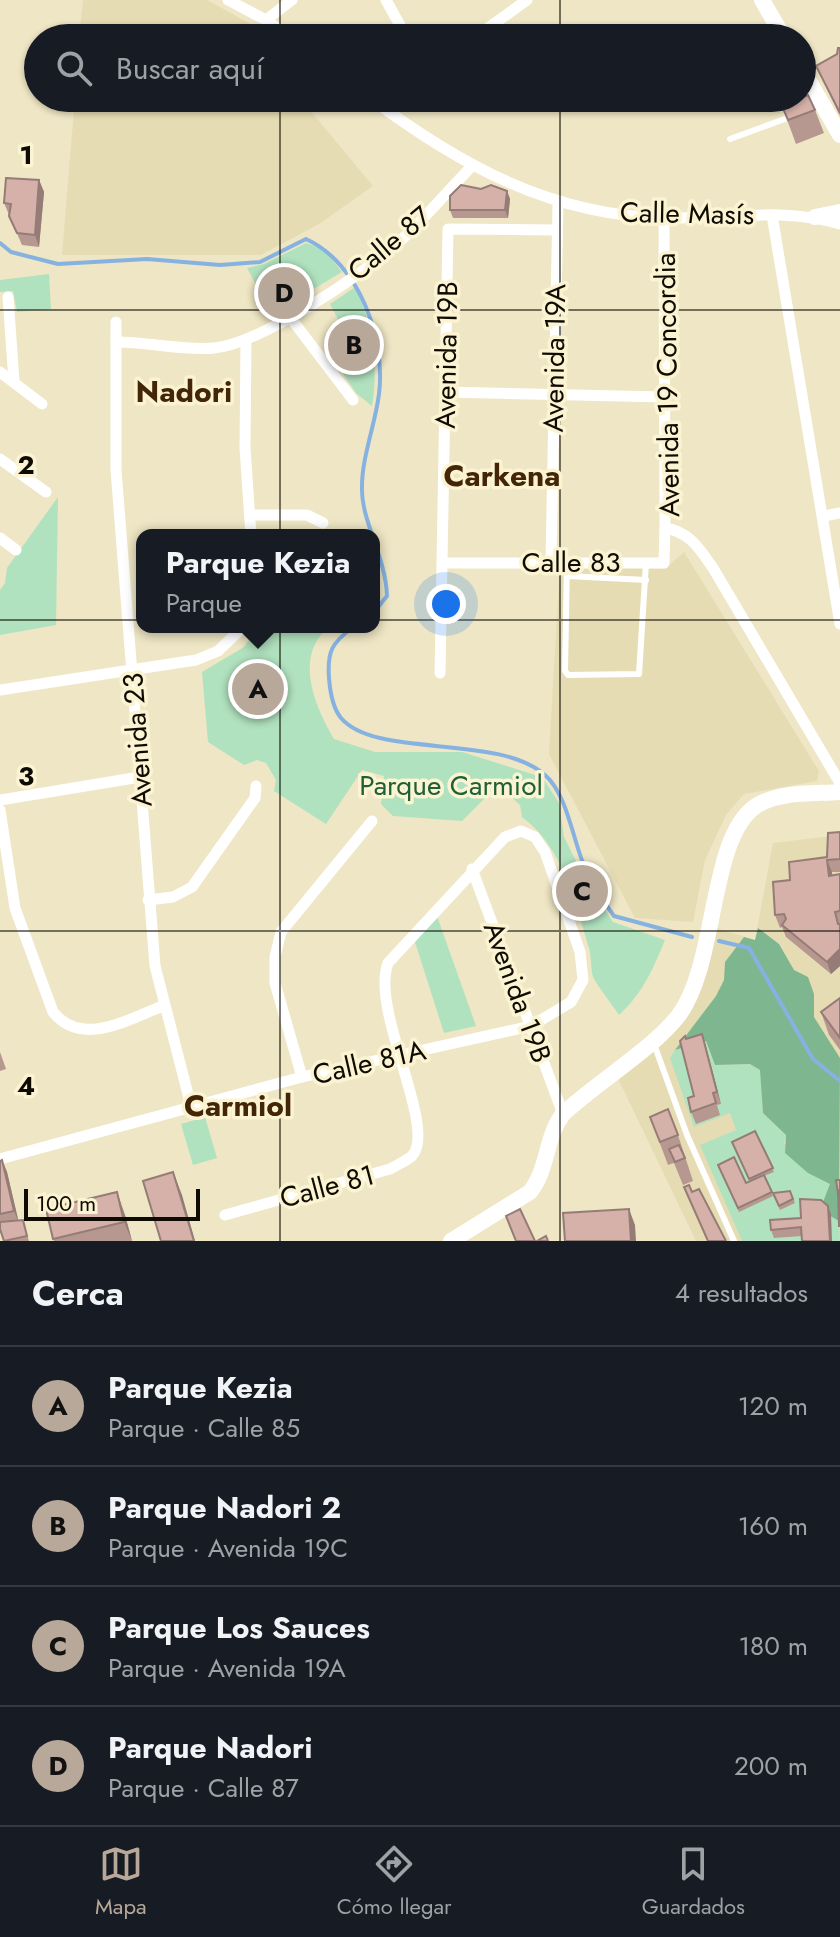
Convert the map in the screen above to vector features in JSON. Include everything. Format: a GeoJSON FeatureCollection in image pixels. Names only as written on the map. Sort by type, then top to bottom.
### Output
{"type":"FeatureCollection","features":[{"type":"Feature","properties":{"kind":"street"},"geometry":{"type":"LineString","coordinates":[[228,0],[272,24]]}},
{"type":"Feature","properties":{"kind":"street"},"geometry":{"type":"LineString","coordinates":[[266,20],[292,0]]}},
{"type":"Feature","properties":{"kind":"street"},"geometry":{"type":"LineString","coordinates":[[386,0],[399,24]]}},
{"type":"Feature","properties":{"kind":"street"},"geometry":{"type":"LineString","coordinates":[[494,24],[527,0]]}},
{"type":"Feature","properties":{"kind":"street"},"geometry":{"type":"LineString","coordinates":[[762,0],[776,24]]}},
{"type":"Feature","properties":{"kind":"street"},"geometry":{"type":"LineString","coordinates":[[816,107],[840,135]]}},
{"type":"Feature","properties":{"kind":"street","name":"Calle Masís"},"geometry":{"type":"LineString","coordinates":[[391,112],[471,167],[558,203],[664,218],[772,215],[815,217],[840,224]]}},
{"type":"Feature","properties":{"kind":"street","name":"Calle 87"},"geometry":{"type":"LineString","coordinates":[[116,342],[212,348],[246,339],[290,317],[367,268],[398,243],[471,167]]}},
{"type":"Feature","properties":{"kind":"street","name":"Avenida 19A"},"geometry":{"type":"LineString","coordinates":[[551,561],[558,203]]}},
{"type":"Feature","properties":{"kind":"street"},"geometry":{"type":"LineString","coordinates":[[815,217],[840,212]]}},
{"type":"Feature","properties":{"kind":"street"},"geometry":{"type":"LineString","coordinates":[[772,215],[840,624]]}},
{"type":"Feature","properties":{"kind":"street","name":"Avenida 19 Concordia"},"geometry":{"type":"LineString","coordinates":[[664,218],[665,528],[681,530],[713,568],[840,783]]}},
{"type":"Feature","properties":{"kind":"street","name":"Avenida 19B"},"geometry":{"type":"LineString","coordinates":[[440,673],[448,229],[556,230]]}},
{"type":"Feature","properties":{"kind":"street"},"geometry":{"type":"LineString","coordinates":[[8,297],[14,381]]}},
{"type":"Feature","properties":{"kind":"street"},"geometry":{"type":"LineString","coordinates":[[290,317],[353,400]]}},
{"type":"Feature","properties":{"kind":"street","name":"Avenida 23"},"geometry":{"type":"LineString","coordinates":[[116,322],[116,470],[148,900],[163,1006],[191,1106]]}},
{"type":"Feature","properties":{"kind":"street"},"geometry":{"type":"LineString","coordinates":[[246,339],[245,448],[251,529]]}},
{"type":"Feature","properties":{"kind":"street"},"geometry":{"type":"LineString","coordinates":[[0,372],[42,404]]}},
{"type":"Feature","properties":{"kind":"street"},"geometry":{"type":"LineString","coordinates":[[445,392],[664,397]]}},
{"type":"Feature","properties":{"kind":"street"},"geometry":{"type":"LineString","coordinates":[[0,459],[46,492]]}},
{"type":"Feature","properties":{"kind":"street"},"geometry":{"type":"LineString","coordinates":[[824,516],[840,513]]}},
{"type":"Feature","properties":{"kind":"street"},"geometry":{"type":"LineString","coordinates":[[250,515],[307,515],[323,523]]}},
{"type":"Feature","properties":{"kind":"street","name":"Calle 83"},"geometry":{"type":"LineString","coordinates":[[443,563],[664,563],[665,528]]}},
{"type":"Feature","properties":{"kind":"street"},"geometry":{"type":"LineString","coordinates":[[0,538],[16,550]]}},
{"type":"Feature","properties":{"kind":"street"},"geometry":{"type":"LineString","coordinates":[[0,690],[196,660],[218,651],[237,633]]}},
{"type":"Feature","properties":{"kind":"street"},"geometry":{"type":"LineString","coordinates":[[0,800],[140,777]]}},
{"type":"Feature","properties":{"kind":"street"},"geometry":{"type":"LineString","coordinates":[[148,900],[173,897],[192,887],[255,798],[256,786]]}},
{"type":"Feature","properties":{"kind":"street"},"geometry":{"type":"LineString","coordinates":[[451,1241],[530,1192],[539,1180],[553,1129],[563,1114],[653,1041],[679,1015],[699,974],[725,859],[731,838],[743,818],[756,806],[783,796],[840,792]]}},
{"type":"Feature","properties":{"kind":"street"},"geometry":{"type":"LineString","coordinates":[[0,810],[15,908],[46,999],[61,1022],[82,1031],[98,1029],[163,1006]]}},
{"type":"Feature","properties":{"kind":"street"},"geometry":{"type":"LineString","coordinates":[[302,1077],[275,983],[275,957],[281,932],[372,821]]}},
{"type":"Feature","properties":{"kind":"street","name":"Calle 81A"},"geometry":{"type":"LineString","coordinates":[[0,1159],[302,1077],[531,1026],[571,1002],[583,980],[580,952],[545,852],[528,832],[512,832],[472,869]]}},
{"type":"Feature","properties":{"kind":"street"},"geometry":{"type":"LineString","coordinates":[[398,1054],[383,990],[383,976],[397,951],[472,869]]}},
{"type":"Feature","properties":{"kind":"street","name":"Avenida 19B"},"geometry":{"type":"LineString","coordinates":[[472,869],[563,1114]]}},
{"type":"Feature","properties":{"kind":"street","name":"Calle 81"},"geometry":{"type":"LineString","coordinates":[[225,1215],[390,1169],[412,1155],[419,1141],[419,1128],[398,1054]]}},
{"type":"Feature","properties":{"kind":"lane"},"geometry":{"type":"LineString","coordinates":[[730,139],[796,114]]}},
{"type":"Feature","properties":{"kind":"lane"},"geometry":{"type":"LineString","coordinates":[[567,562],[565,671],[568,675],[639,674],[646,563]]}},
{"type":"Feature","properties":{"kind":"lane"},"geometry":{"type":"LineString","coordinates":[[567,576],[646,580]]}},
{"type":"Feature","properties":{"kind":"lane"},"geometry":{"type":"LineString","coordinates":[[653,1041],[687,1135],[734,1241]]}},
{"type":"Feature","properties":{"kind":"shaded area"},"geometry":{"type":"Polygon","coordinates":[[[83,0],[207,0],[251,24],[80,24],[83,0]]]}},
{"type":"Feature","properties":{"kind":"shaded area"},"geometry":{"type":"Polygon","coordinates":[[[74,112],[311,112],[373,186],[319,224],[261,255],[62,255],[74,112]]]}},
{"type":"Feature","properties":{"kind":"shaded area"},"geometry":{"type":"Polygon","coordinates":[[[684,552],[819,771],[817,781],[744,794],[726,815],[705,860],[693,922],[635,918],[549,754],[560,566],[665,569],[684,552]]]}},
{"type":"Feature","properties":{"kind":"shaded area"},"geometry":{"type":"Polygon","coordinates":[[[840,835],[840,1241],[696,1241],[614,1070],[679,1015],[713,927],[755,940],[773,843],[840,835]]]}},
{"type":"Feature","properties":{"kind":"green space"},"geometry":{"type":"Polygon","coordinates":[[[306,243],[324,249],[342,272],[272,314],[247,268],[264,264],[306,243]]]}},
{"type":"Feature","properties":{"kind":"green space"},"geometry":{"type":"Polygon","coordinates":[[[49,274],[51,309],[17,312],[13,291],[0,292],[0,280],[49,274]]]}},
{"type":"Feature","properties":{"kind":"green space"},"geometry":{"type":"Polygon","coordinates":[[[354,288],[366,314],[373,345],[375,377],[372,406],[356,393],[327,350],[349,340],[330,304],[354,288]]]}},
{"type":"Feature","properties":{"kind":"green space"},"geometry":{"type":"Polygon","coordinates":[[[58,497],[56,625],[0,635],[0,590],[5,583],[7,568],[58,497]]]}},
{"type":"Feature","properties":{"kind":"green space","name":"Parque Carmiol"},"geometry":{"type":"Polygon","coordinates":[[[254,633],[324,633],[312,652],[311,682],[320,712],[334,739],[375,752],[462,752],[542,777],[559,803],[564,837],[585,879],[613,922],[665,940],[652,971],[627,1007],[619,1015],[594,979],[590,952],[566,876],[548,844],[522,817],[520,805],[498,785],[462,821],[393,816],[381,804],[384,776],[362,770],[326,824],[274,791],[276,780],[266,763],[257,760],[244,765],[208,742],[202,672],[244,647],[254,633]]]}},
{"type":"Feature","properties":{"kind":"green space"},"geometry":{"type":"Polygon","coordinates":[[[437,916],[476,1026],[444,1033],[415,942],[437,916]]]}},
{"type":"Feature","properties":{"kind":"green space"},"geometry":{"type":"Polygon","coordinates":[[[758,928],[779,944],[794,970],[808,977],[814,994],[814,1017],[840,1058],[839,1221],[827,1214],[823,1202],[830,1184],[808,1173],[785,1153],[786,1135],[763,1113],[760,1070],[750,1064],[715,1065],[706,1041],[675,1050],[716,996],[724,980],[725,962],[744,937],[755,940],[758,928]]]}},
{"type":"Feature","properties":{"kind":"green space"},"geometry":{"type":"Polygon","coordinates":[[[706,1041],[715,1065],[750,1064],[761,1070],[763,1113],[786,1135],[784,1143],[830,1184],[839,1221],[840,1241],[742,1241],[700,1145],[736,1130],[730,1113],[694,1127],[670,1058],[675,1050],[706,1041]]]}},
{"type":"Feature","properties":{"kind":"green space"},"geometry":{"type":"Polygon","coordinates":[[[205,1117],[217,1158],[193,1165],[181,1124],[205,1117]]]}},
{"type":"Feature","properties":{"kind":"building"},"geometry":{"type":"Polygon","coordinates":[[[838,48],[840,113],[816,66],[837,54],[838,48]]]}},
{"type":"Feature","properties":{"kind":"building"},"geometry":{"type":"Polygon","coordinates":[[[785,112],[810,112],[788,120],[785,112]]]}},
{"type":"Feature","properties":{"kind":"building"},"geometry":{"type":"Polygon","coordinates":[[[6,178],[39,180],[35,235],[17,233],[9,216],[11,204],[4,203],[6,178]]]}},
{"type":"Feature","properties":{"kind":"building"},"geometry":{"type":"Polygon","coordinates":[[[461,185],[481,189],[491,185],[507,191],[505,210],[450,210],[450,196],[461,185]]]}},
{"type":"Feature","properties":{"kind":"building"},"geometry":{"type":"Polygon","coordinates":[[[840,832],[840,859],[827,860],[829,876],[840,874],[840,911],[835,912],[840,924],[840,949],[827,962],[782,925],[786,919],[784,914],[775,915],[773,882],[790,880],[789,862],[827,857],[828,833],[840,832]]]}},
{"type":"Feature","properties":{"kind":"building"},"geometry":{"type":"Polygon","coordinates":[[[840,998],[840,1038],[821,1012],[840,998]]]}},
{"type":"Feature","properties":{"kind":"building"},"geometry":{"type":"Polygon","coordinates":[[[702,1034],[717,1092],[713,1093],[716,1103],[691,1112],[688,1098],[694,1096],[680,1041],[685,1036],[686,1039],[702,1034]]]}},
{"type":"Feature","properties":{"kind":"building"},"geometry":{"type":"Polygon","coordinates":[[[668,1109],[678,1135],[660,1142],[650,1117],[668,1109]]]}},
{"type":"Feature","properties":{"kind":"building"},"geometry":{"type":"Polygon","coordinates":[[[755,1131],[773,1168],[749,1179],[732,1142],[755,1131]]]}},
{"type":"Feature","properties":{"kind":"building"},"geometry":{"type":"Polygon","coordinates":[[[679,1145],[685,1158],[675,1162],[669,1149],[679,1145]]]}},
{"type":"Feature","properties":{"kind":"building"},"geometry":{"type":"Polygon","coordinates":[[[734,1157],[746,1183],[764,1175],[772,1192],[738,1208],[718,1165],[734,1157]]]}},
{"type":"Feature","properties":{"kind":"building"},"geometry":{"type":"Polygon","coordinates":[[[0,1161],[14,1211],[0,1214],[0,1161]]]}},
{"type":"Feature","properties":{"kind":"building"},"geometry":{"type":"Polygon","coordinates":[[[173,1172],[194,1241],[161,1241],[143,1181],[173,1172]]]}},
{"type":"Feature","properties":{"kind":"building"},"geometry":{"type":"Polygon","coordinates":[[[689,1185],[692,1192],[699,1189],[726,1241],[708,1241],[684,1187],[689,1185]]]}},
{"type":"Feature","properties":{"kind":"building"},"geometry":{"type":"Polygon","coordinates":[[[840,1190],[840,1226],[839,1226],[840,1190]]]}},
{"type":"Feature","properties":{"kind":"building"},"geometry":{"type":"Polygon","coordinates":[[[790,1191],[793,1199],[779,1206],[773,1193],[790,1191]]]}},
{"type":"Feature","properties":{"kind":"building"},"geometry":{"type":"Polygon","coordinates":[[[117,1192],[124,1222],[53,1239],[46,1209],[117,1192]]]}},
{"type":"Feature","properties":{"kind":"building"},"geometry":{"type":"Polygon","coordinates":[[[800,1199],[821,1200],[828,1206],[830,1241],[802,1241],[801,1227],[771,1230],[770,1220],[801,1218],[800,1199]]]}},
{"type":"Feature","properties":{"kind":"building"},"geometry":{"type":"Polygon","coordinates":[[[520,1209],[535,1241],[516,1241],[506,1216],[520,1209]]]}},
{"type":"Feature","properties":{"kind":"building"},"geometry":{"type":"Polygon","coordinates":[[[629,1209],[631,1241],[565,1241],[563,1213],[629,1209]]]}},
{"type":"Feature","properties":{"kind":"building"},"geometry":{"type":"Polygon","coordinates":[[[23,1220],[27,1236],[4,1241],[0,1222],[23,1220]]]}},
{"type":"Feature","properties":{"kind":"waterway"},"geometry":{"type":"LineString","coordinates":[[0,243],[11,252],[58,264],[147,259],[220,265],[260,262],[306,239],[325,250],[354,284],[365,305],[378,350],[379,394],[362,490],[371,529]]}},
{"type":"Feature","properties":{"kind":"waterway"},"geometry":{"type":"LineString","coordinates":[[380,558],[387,596],[380,605]]}},
{"type":"Feature","properties":{"kind":"waterway"},"geometry":{"type":"LineString","coordinates":[[346,633],[336,643],[329,661],[331,693],[341,718],[358,730],[381,738],[498,754],[524,762],[545,775],[560,795],[588,875],[614,916],[692,937]]}},
{"type":"Feature","properties":{"kind":"waterway"},"geometry":{"type":"LineString","coordinates":[[719,941],[749,948],[813,1059],[840,1081]]}},
{"type":"Feature","properties":{"kind":"place","name":"Parque Nadori"},"geometry":{"type":"Point","coordinates":[284,293]}},
{"type":"Feature","properties":{"kind":"place","name":"Parque Nadori 2"},"geometry":{"type":"Point","coordinates":[354,345]}},
{"type":"Feature","properties":{"kind":"place","name":"Parque Kezia"},"geometry":{"type":"Point","coordinates":[258,689]}},
{"type":"Feature","properties":{"kind":"place","name":"Parque Los Sauces"},"geometry":{"type":"Point","coordinates":[582,891]}},
{"type":"Feature","properties":{"kind":"district","name":"Nadori"},"geometry":{"type":"Point","coordinates":[184,392]}},
{"type":"Feature","properties":{"kind":"district","name":"Carkena"},"geometry":{"type":"Point","coordinates":[502,476]}},
{"type":"Feature","properties":{"kind":"district","name":"Carmiol"},"geometry":{"type":"Point","coordinates":[238,1106]}}]}
